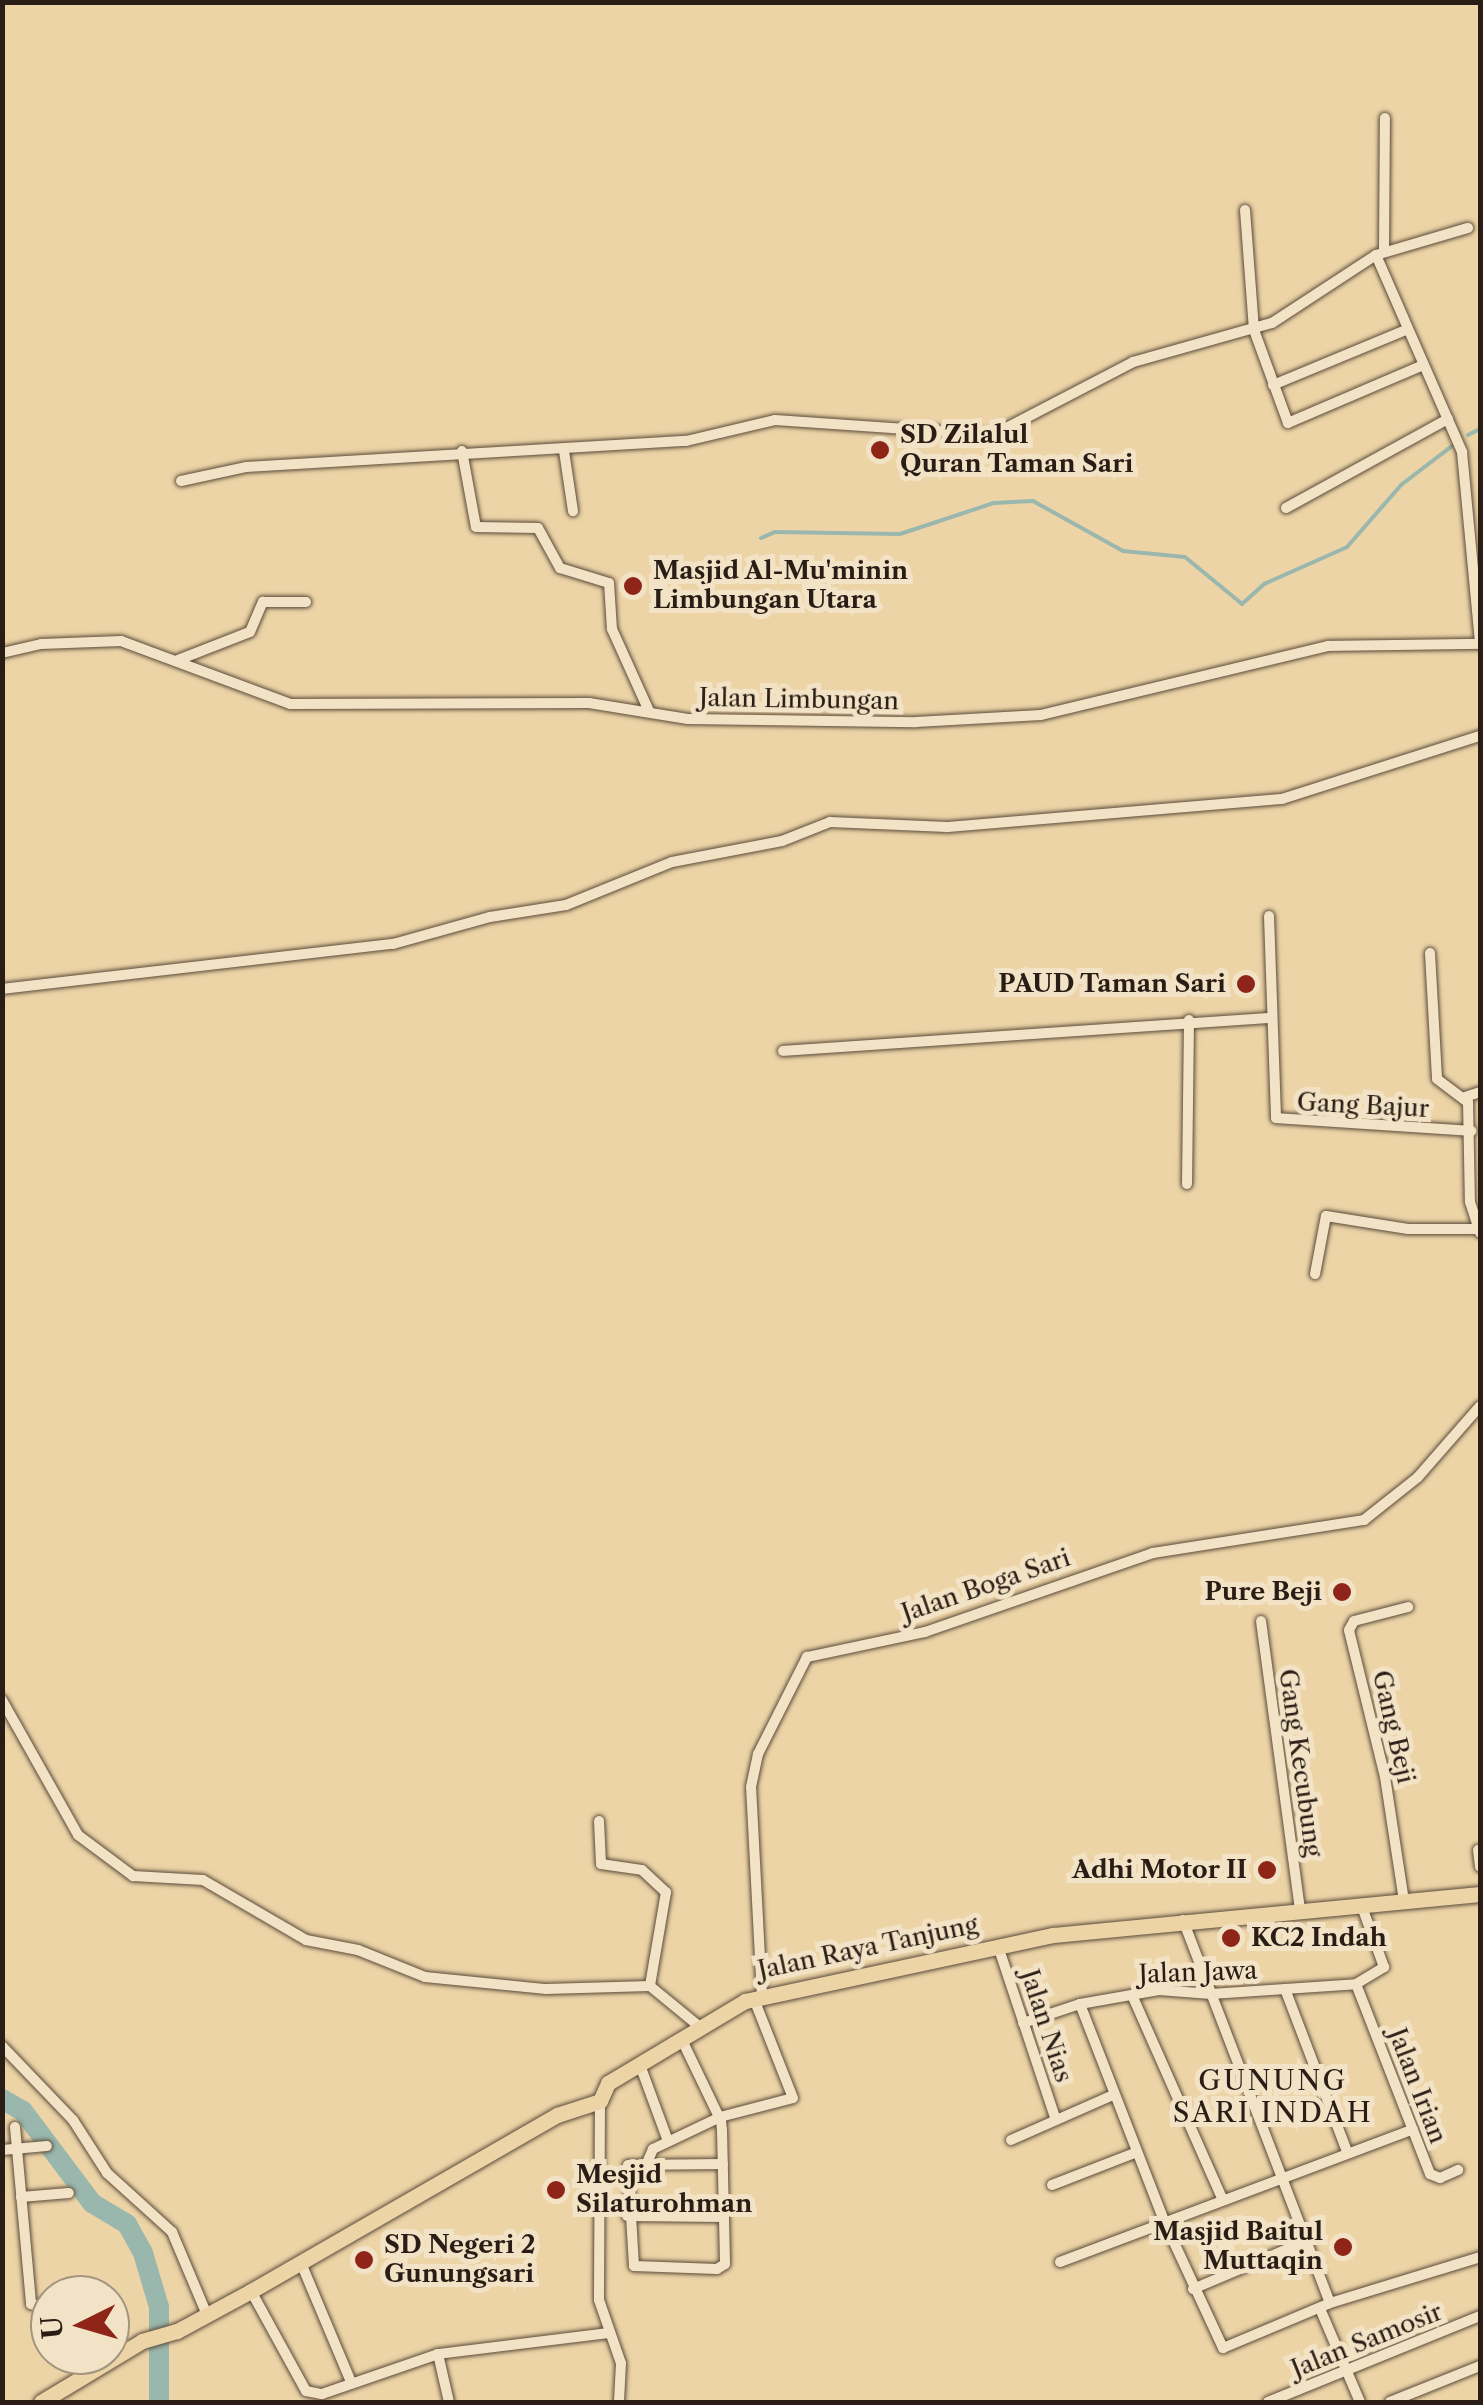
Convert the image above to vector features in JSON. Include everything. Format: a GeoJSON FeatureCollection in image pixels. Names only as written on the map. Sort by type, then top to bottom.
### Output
{"type":"FeatureCollection","features":[{"type":"Feature","properties":{"kind":"main road","name":"Jalan Raya Tanjung"},"geometry":{"type":"LineString","coordinates":[[130,2344],[176,2331],[251,2292],[557,2115],[600,2101],[608,2084],[681,2038],[758,1997],[998,1946],[1183,1919],[1480,1894]]}},
{"type":"Feature","properties":{"kind":"main road"},"geometry":{"type":"LineString","coordinates":[[42,2402],[79,2375]]}},
{"type":"Feature","properties":{"kind":"street"},"geometry":{"type":"LineString","coordinates":[[1384,118],[1380,253],[1465,468],[1480,644]]}},
{"type":"Feature","properties":{"kind":"street"},"geometry":{"type":"LineString","coordinates":[[1244,210],[1254,330],[1284,417],[1295,425],[1423,366]]}},
{"type":"Feature","properties":{"kind":"street"},"geometry":{"type":"LineString","coordinates":[[182,482],[246,467],[462,451],[564,450],[686,441],[775,420],[993,436],[1134,362],[1254,330],[1309,304],[1380,253],[1468,228]]}},
{"type":"Feature","properties":{"kind":"street"},"geometry":{"type":"LineString","coordinates":[[1273,385],[1408,329]]}},
{"type":"Feature","properties":{"kind":"street"},"geometry":{"type":"LineString","coordinates":[[1286,508],[1448,418]]}},
{"type":"Feature","properties":{"kind":"street"},"geometry":{"type":"LineString","coordinates":[[564,450],[573,510]]}},
{"type":"Feature","properties":{"kind":"street"},"geometry":{"type":"LineString","coordinates":[[462,451],[476,526],[538,528],[560,568],[609,583],[616,639],[650,711]]}},
{"type":"Feature","properties":{"kind":"street"},"geometry":{"type":"LineString","coordinates":[[177,660],[250,632],[263,602],[306,602]]}},
{"type":"Feature","properties":{"kind":"street","name":"Jalan Limbungan"},"geometry":{"type":"LineString","coordinates":[[2,653],[41,644],[120,641],[290,704],[589,703],[755,722],[1021,718],[1317,648],[1480,644]]}},
{"type":"Feature","properties":{"kind":"street"},"geometry":{"type":"LineString","coordinates":[[2,989],[393,944],[490,917],[566,905],[672,862],[782,841],[830,822],[947,827],[1282,799],[1480,736]]}},
{"type":"Feature","properties":{"kind":"street","name":"Gang Bajur"},"geometry":{"type":"LineString","coordinates":[[1269,916],[1273,1112],[1281,1122],[1472,1131]]}},
{"type":"Feature","properties":{"kind":"street"},"geometry":{"type":"LineString","coordinates":[[1315,1274],[1326,1216],[1408,1229],[1480,1230],[1470,1202],[1472,1131],[1466,1097],[1436,1079],[1430,953]]}},
{"type":"Feature","properties":{"kind":"street"},"geometry":{"type":"LineString","coordinates":[[783,1051],[1188,1020],[1271,1018]]}},
{"type":"Feature","properties":{"kind":"street"},"geometry":{"type":"LineString","coordinates":[[1187,1184],[1188,1020]]}},
{"type":"Feature","properties":{"kind":"street"},"geometry":{"type":"LineString","coordinates":[[1466,1097],[1480,1092]]}},
{"type":"Feature","properties":{"kind":"street","name":"Jalan Boga Sari"},"geometry":{"type":"LineString","coordinates":[[758,1997],[752,1776],[807,1657],[936,1629],[1153,1553],[1364,1520],[1418,1478],[1480,1406]]}},
{"type":"Feature","properties":{"kind":"street","name":"Gang Beji"},"geometry":{"type":"LineString","coordinates":[[1404,1900],[1385,1777],[1349,1630],[1354,1621],[1408,1607]]}},
{"type":"Feature","properties":{"kind":"street","name":"Gang Kecubung"},"geometry":{"type":"LineString","coordinates":[[1261,1621],[1300,1910]]}},
{"type":"Feature","properties":{"kind":"street"},"geometry":{"type":"LineString","coordinates":[[2,1700],[78,1834],[133,1876],[203,1880],[306,1940],[358,1950],[437,1980],[498,1979],[546,1988],[650,1986],[701,2028]]}},
{"type":"Feature","properties":{"kind":"street"},"geometry":{"type":"LineString","coordinates":[[599,1821],[601,1864],[642,1870],[666,1892],[650,1986]]}},
{"type":"Feature","properties":{"kind":"street"},"geometry":{"type":"LineString","coordinates":[[1478,1850],[1480,1867]]}},
{"type":"Feature","properties":{"kind":"street","name":"Jalan Jawa"},"geometry":{"type":"LineString","coordinates":[[1023,2023],[1080,2004],[1184,1988],[1211,1994],[1356,1984],[1376,1974],[1384,1964],[1361,1904]]}},
{"type":"Feature","properties":{"kind":"street"},"geometry":{"type":"LineString","coordinates":[[1183,1919],[1286,2177],[1309,2240],[1346,2372],[1360,2402]]}},
{"type":"Feature","properties":{"kind":"street","name":"Jalan Nias"},"geometry":{"type":"LineString","coordinates":[[998,1946],[1056,2120]]}},
{"type":"Feature","properties":{"kind":"street","name":"Jalan Irian"},"geometry":{"type":"LineString","coordinates":[[1356,1984],[1432,2176],[1458,2170]]}},
{"type":"Feature","properties":{"kind":"street"},"geometry":{"type":"LineString","coordinates":[[1285,1989],[1347,2151]]}},
{"type":"Feature","properties":{"kind":"street"},"geometry":{"type":"LineString","coordinates":[[1132,1995],[1223,2200]]}},
{"type":"Feature","properties":{"kind":"street"},"geometry":{"type":"LineString","coordinates":[[646,2163],[652,2150],[720,2117],[793,2098],[758,1997]]}},
{"type":"Feature","properties":{"kind":"street"},"geometry":{"type":"LineString","coordinates":[[1080,2004],[1165,2223],[1223,2348],[1325,2308],[1480,2258]]}},
{"type":"Feature","properties":{"kind":"street"},"geometry":{"type":"LineString","coordinates":[[681,2038],[720,2117],[723,2164],[724,2217],[722,2268],[641,2269],[630,2259],[626,2168],[646,2163],[723,2164]]}},
{"type":"Feature","properties":{"kind":"street"},"geometry":{"type":"LineString","coordinates":[[2,2046],[73,2120],[107,2173],[172,2232],[207,2314]]}},
{"type":"Feature","properties":{"kind":"street"},"geometry":{"type":"LineString","coordinates":[[640,2065],[668,2142]]}},
{"type":"Feature","properties":{"kind":"street"},"geometry":{"type":"LineString","coordinates":[[1011,2140],[1113,2095]]}},
{"type":"Feature","properties":{"kind":"street"},"geometry":{"type":"LineString","coordinates":[[600,2101],[599,2300],[622,2371],[619,2402]]}},
{"type":"Feature","properties":{"kind":"street"},"geometry":{"type":"LineString","coordinates":[[14,2127],[30,2292]]}},
{"type":"Feature","properties":{"kind":"street"},"geometry":{"type":"LineString","coordinates":[[1060,2262],[1412,2129]]}},
{"type":"Feature","properties":{"kind":"street"},"geometry":{"type":"LineString","coordinates":[[2,2150],[47,2146]]}},
{"type":"Feature","properties":{"kind":"street"},"geometry":{"type":"LineString","coordinates":[[1052,2184],[1136,2152]]}},
{"type":"Feature","properties":{"kind":"street"},"geometry":{"type":"LineString","coordinates":[[22,2197],[70,2193]]}},
{"type":"Feature","properties":{"kind":"street"},"geometry":{"type":"LineString","coordinates":[[628,2216],[724,2217]]}},
{"type":"Feature","properties":{"kind":"street"},"geometry":{"type":"LineString","coordinates":[[1193,2289],[1309,2240]]}},
{"type":"Feature","properties":{"kind":"street"},"geometry":{"type":"LineString","coordinates":[[300,2263],[352,2382]]}},
{"type":"Feature","properties":{"kind":"street"},"geometry":{"type":"LineString","coordinates":[[251,2292],[302,2387],[332,2397],[352,2382],[476,2345],[608,2333]]}},
{"type":"Feature","properties":{"kind":"street","name":"Jalan Samosir"},"geometry":{"type":"LineString","coordinates":[[1268,2402],[1480,2316]]}},
{"type":"Feature","properties":{"kind":"street"},"geometry":{"type":"LineString","coordinates":[[438,2354],[449,2402]]}},
{"type":"Feature","properties":{"kind":"street"},"geometry":{"type":"LineString","coordinates":[[1390,2402],[1480,2366]]}},
{"type":"Feature","properties":{"kind":"waterway"},"geometry":{"type":"LineString","coordinates":[[1468,435],[1480,429]]}},
{"type":"Feature","properties":{"kind":"waterway"},"geometry":{"type":"LineString","coordinates":[[761,538],[775,532],[900,534],[994,503],[1033,501],[1123,551],[1185,557],[1242,604],[1264,584],[1347,547],[1401,485],[1452,446]]}},
{"type":"Feature","properties":{"kind":"waterway"},"geometry":{"type":"LineString","coordinates":[[2,2099],[23,2111],[92,2203],[127,2224],[143,2253],[159,2307],[159,2402]]}},
{"type":"Feature","properties":{"kind":"place","name":"SD Zilalul Quran Taman Sari"},"geometry":{"type":"Point","coordinates":[880,450]}},
{"type":"Feature","properties":{"kind":"place","name":"Masjid Al-Mu'minin Limbungan Utara"},"geometry":{"type":"Point","coordinates":[633,586]}},
{"type":"Feature","properties":{"kind":"place","name":"PAUD Taman Sari"},"geometry":{"type":"Point","coordinates":[1246,984]}},
{"type":"Feature","properties":{"kind":"place","name":"Pure Beji"},"geometry":{"type":"Point","coordinates":[1342,1592]}},
{"type":"Feature","properties":{"kind":"place","name":"Adhi Motor II"},"geometry":{"type":"Point","coordinates":[1267,1870]}},
{"type":"Feature","properties":{"kind":"place","name":"KC2 Indah"},"geometry":{"type":"Point","coordinates":[1231,1938]}},
{"type":"Feature","properties":{"kind":"place","name":"Mesjid Silaturohman"},"geometry":{"type":"Point","coordinates":[556,2190]}},
{"type":"Feature","properties":{"kind":"place","name":"Masjid Baitul Muttaqin"},"geometry":{"type":"Point","coordinates":[1343,2247]}},
{"type":"Feature","properties":{"kind":"place","name":"SD Negeri 2 Gunungsari"},"geometry":{"type":"Point","coordinates":[364,2260]}},
{"type":"Feature","properties":{"kind":"district","name":"GUNUNG SARI INDAH"},"geometry":{"type":"Point","coordinates":[1273,2096]}}]}
